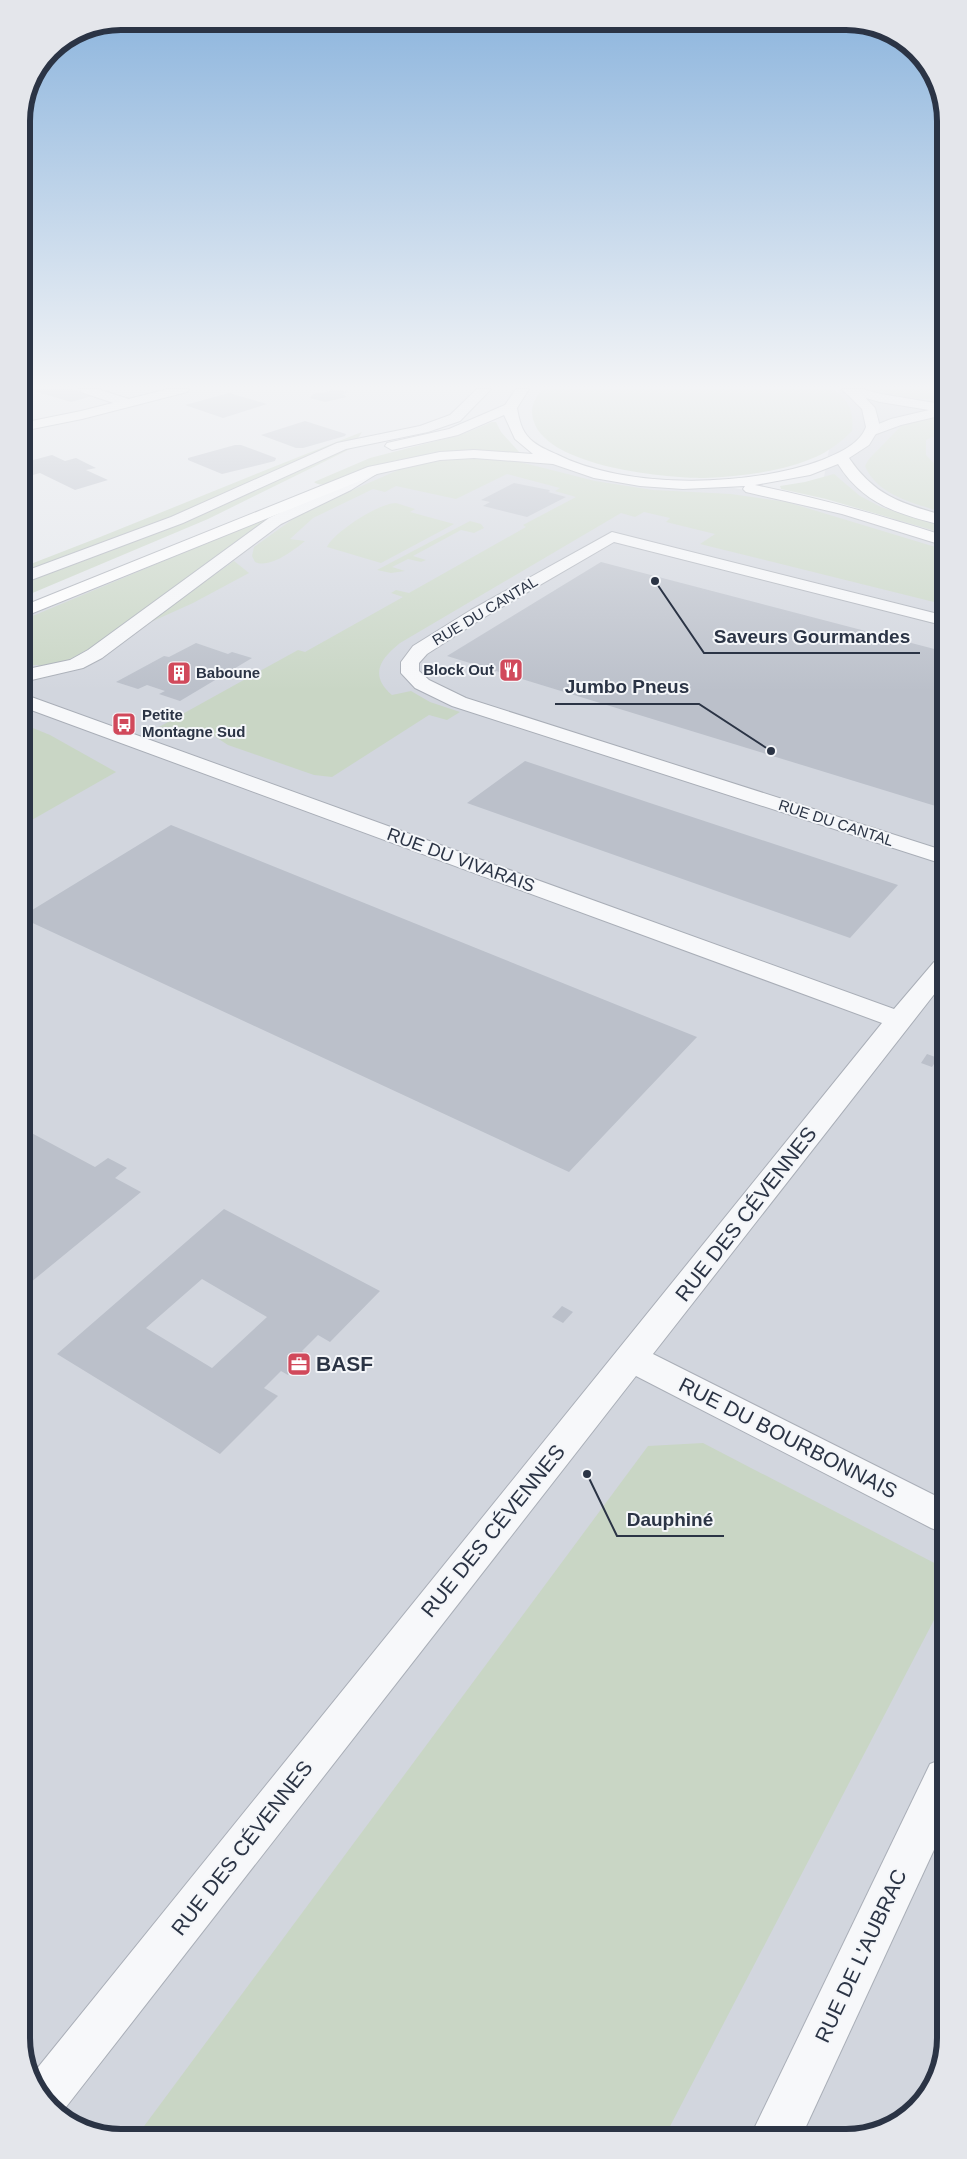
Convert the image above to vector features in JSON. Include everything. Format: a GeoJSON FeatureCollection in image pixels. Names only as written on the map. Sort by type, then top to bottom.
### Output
{"type":"FeatureCollection","features":[{"type":"Feature","properties":{"kind":"main road"},"geometry":{"type":"LineString","coordinates":[[153,559],[287,490]]}},
{"type":"Feature","properties":{"kind":"main road"},"geometry":{"type":"LineString","coordinates":[[30,609],[324,490]]}},
{"type":"Feature","properties":{"kind":"main road"},"geometry":{"type":"LineString","coordinates":[[755,490],[799,498],[878,519],[937,538]]}},
{"type":"Feature","properties":{"kind":"main road"},"geometry":{"type":"LineString","coordinates":[[867,490],[885,500],[937,518]]}},
{"type":"Feature","properties":{"kind":"street"},"geometry":{"type":"LineString","coordinates":[[30,575],[177,520],[244,490]]}},
{"type":"Feature","properties":{"kind":"street"},"geometry":{"type":"LineString","coordinates":[[52,710],[48,695],[59,680],[76,664],[114,642],[276,521],[340,490]]}},
{"type":"Feature","properties":{"kind":"street","name":"RUE DU CANTAL"},"geometry":{"type":"LineString","coordinates":[[937,619],[612,537],[477,614],[420,650],[410,662],[410,673],[422,684],[458,702],[937,855]]}},
{"type":"Feature","properties":{"kind":"street"},"geometry":{"type":"LineString","coordinates":[[30,674],[76,664]]}},
{"type":"Feature","properties":{"kind":"street","name":"RUE DU VIVARAIS"},"geometry":{"type":"LineString","coordinates":[[30,702],[898,1020]]}},
{"type":"Feature","properties":{"kind":"street","name":"RUE DES CÉVENNES"},"geometry":{"type":"LineString","coordinates":[[49,2093],[471,1558],[937,973]]}},
{"type":"Feature","properties":{"kind":"street","name":"RUE DU BOURBONNAIS"},"geometry":{"type":"LineString","coordinates":[[632,1358],[937,1513]]}},
{"type":"Feature","properties":{"kind":"street","name":"RUE DE L'AUBRAC"},"geometry":{"type":"LineString","coordinates":[[780,2129],[937,1796]]}},
{"type":"Feature","properties":{"kind":"shaded area","name":"Petite Montagne Sud"},"geometry":{"type":"Polygon","coordinates":[[[331,490],[743,490],[796,500],[937,542],[937,2038],[934,2062],[922,2089],[902,2110],[886,2120],[864,2127],[846,2129],[115,2129],[92,2124],[75,2117],[53,2098],[39,2078],[32,2056],[30,2038],[30,613],[257,517],[331,490]]]}},
{"type":"Feature","properties":{"kind":"shaded area"},"geometry":{"type":"Polygon","coordinates":[[[826,490],[937,490],[937,538],[826,490]]]}},
{"type":"Feature","properties":{"kind":"green space"},"geometry":{"type":"Polygon","coordinates":[[[218,490],[267,490],[208,519],[30,594],[30,564],[218,490]]]}},
{"type":"Feature","properties":{"kind":"green space"},"geometry":{"type":"Polygon","coordinates":[[[353,490],[371,490],[313,518],[290,539],[305,541],[295,549],[275,561],[268,563],[255,562],[252,556],[254,547],[304,511],[353,490]]]}},
{"type":"Feature","properties":{"kind":"green space"},"geometry":{"type":"Polygon","coordinates":[[[413,490],[475,490],[456,499],[413,490]]]}},
{"type":"Feature","properties":{"kind":"green space"},"geometry":{"type":"Polygon","coordinates":[[[651,490],[731,494],[787,502],[937,547],[937,603],[700,544],[715,534],[666,522],[670,518],[644,512],[635,517],[621,513],[400,643],[393,649],[383,661],[379,674],[385,688],[392,695],[411,691],[430,702],[460,712],[447,720],[429,715],[332,777],[314,775],[228,745],[211,734],[188,728],[159,727],[298,650],[305,652],[403,597],[391,593],[396,590],[409,593],[526,527],[523,525],[576,497],[555,491],[651,490]]]}},
{"type":"Feature","properties":{"kind":"green space"},"geometry":{"type":"Polygon","coordinates":[[[784,490],[853,490],[860,496],[881,507],[937,524],[937,532],[826,499],[784,490]]]}},
{"type":"Feature","properties":{"kind":"green space"},"geometry":{"type":"Polygon","coordinates":[[[885,490],[937,490],[937,510],[908,501],[885,490]]]}},
{"type":"Feature","properties":{"kind":"green space"},"geometry":{"type":"Polygon","coordinates":[[[396,503],[415,509],[410,512],[454,524],[381,563],[327,547],[347,526],[379,508],[396,503]]]}},
{"type":"Feature","properties":{"kind":"green space"},"geometry":{"type":"Polygon","coordinates":[[[266,518],[272,519],[96,645],[63,663],[46,668],[37,665],[30,666],[30,617],[266,518]]]}},
{"type":"Feature","properties":{"kind":"green space"},"geometry":{"type":"Polygon","coordinates":[[[470,521],[481,524],[484,528],[474,533],[461,530],[413,556],[426,560],[421,562],[408,559],[392,567],[405,571],[391,573],[377,570],[470,521]]]}},
{"type":"Feature","properties":{"kind":"green space"},"geometry":{"type":"Polygon","coordinates":[[[234,561],[249,573],[193,603],[142,626],[234,561]]]}},
{"type":"Feature","properties":{"kind":"green space"},"geometry":{"type":"Polygon","coordinates":[[[30,727],[50,735],[116,772],[30,821],[30,727]]]}},
{"type":"Feature","properties":{"kind":"green space"},"geometry":{"type":"Polygon","coordinates":[[[703,1443],[937,1564],[937,1614],[669,2129],[142,2129],[648,1446],[703,1443]]]}},
{"type":"Feature","properties":{"kind":"building"},"geometry":{"type":"Polygon","coordinates":[[[501,490],[548,490],[550,491],[548,492],[566,497],[527,517],[483,506],[490,502],[481,500],[501,490]]]}},
{"type":"Feature","properties":{"kind":"building"},"geometry":{"type":"Polygon","coordinates":[[[601,562],[937,650],[937,806],[447,656],[601,562]]]}},
{"type":"Feature","properties":{"kind":"building","name":"Baboune"},"geometry":{"type":"Polygon","coordinates":[[[196,643],[228,654],[232,652],[252,658],[180,701],[159,694],[165,691],[147,685],[138,689],[116,682],[164,656],[169,657],[196,643]]]}},
{"type":"Feature","properties":{"kind":"building"},"geometry":{"type":"Polygon","coordinates":[[[525,761],[898,885],[850,938],[467,803],[525,761]]]}},
{"type":"Feature","properties":{"kind":"building"},"geometry":{"type":"Polygon","coordinates":[[[171,825],[697,1037],[569,1172],[30,922],[30,911],[171,825]]]}},
{"type":"Feature","properties":{"kind":"building"},"geometry":{"type":"Polygon","coordinates":[[[927,1054],[937,1058],[932,1067],[921,1063],[927,1054]]]}},
{"type":"Feature","properties":{"kind":"building"},"geometry":{"type":"Polygon","coordinates":[[[30,1132],[95,1167],[108,1158],[127,1168],[115,1178],[141,1192],[30,1283],[30,1132]]]}},
{"type":"Feature","properties":{"kind":"building"},"geometry":{"type":"Polygon","coordinates":[[[224,1209],[380,1291],[330,1342],[318,1335],[302,1351],[309,1355],[288,1375],[281,1371],[264,1388],[278,1396],[220,1454],[57,1354],[224,1209]],[[202,1279],[146,1328],[212,1368],[267,1317],[202,1279]]]}},
{"type":"Feature","properties":{"kind":"building"},"geometry":{"type":"Polygon","coordinates":[[[562,1306],[573,1312],[563,1323],[552,1317],[562,1306]]]}},
{"type":"Feature","properties":{"kind":"place","name":"Saveurs Gourmandes"},"geometry":{"type":"Point","coordinates":[655,581]}},
{"type":"Feature","properties":{"kind":"place","name":"Block Out"},"geometry":{"type":"Point","coordinates":[511,670]}},
{"type":"Feature","properties":{"kind":"place","name":"Baboune"},"geometry":{"type":"Point","coordinates":[179,673]}},
{"type":"Feature","properties":{"kind":"place","name":"Petite Montagne Sud"},"geometry":{"type":"Point","coordinates":[124,724]}},
{"type":"Feature","properties":{"kind":"place","name":"Jumbo Pneus"},"geometry":{"type":"Point","coordinates":[771,751]}},
{"type":"Feature","properties":{"kind":"place","name":"BASF"},"geometry":{"type":"Point","coordinates":[299,1364]}},
{"type":"Feature","properties":{"kind":"place","name":"Dauphiné"},"geometry":{"type":"Point","coordinates":[587,1474]}}]}
